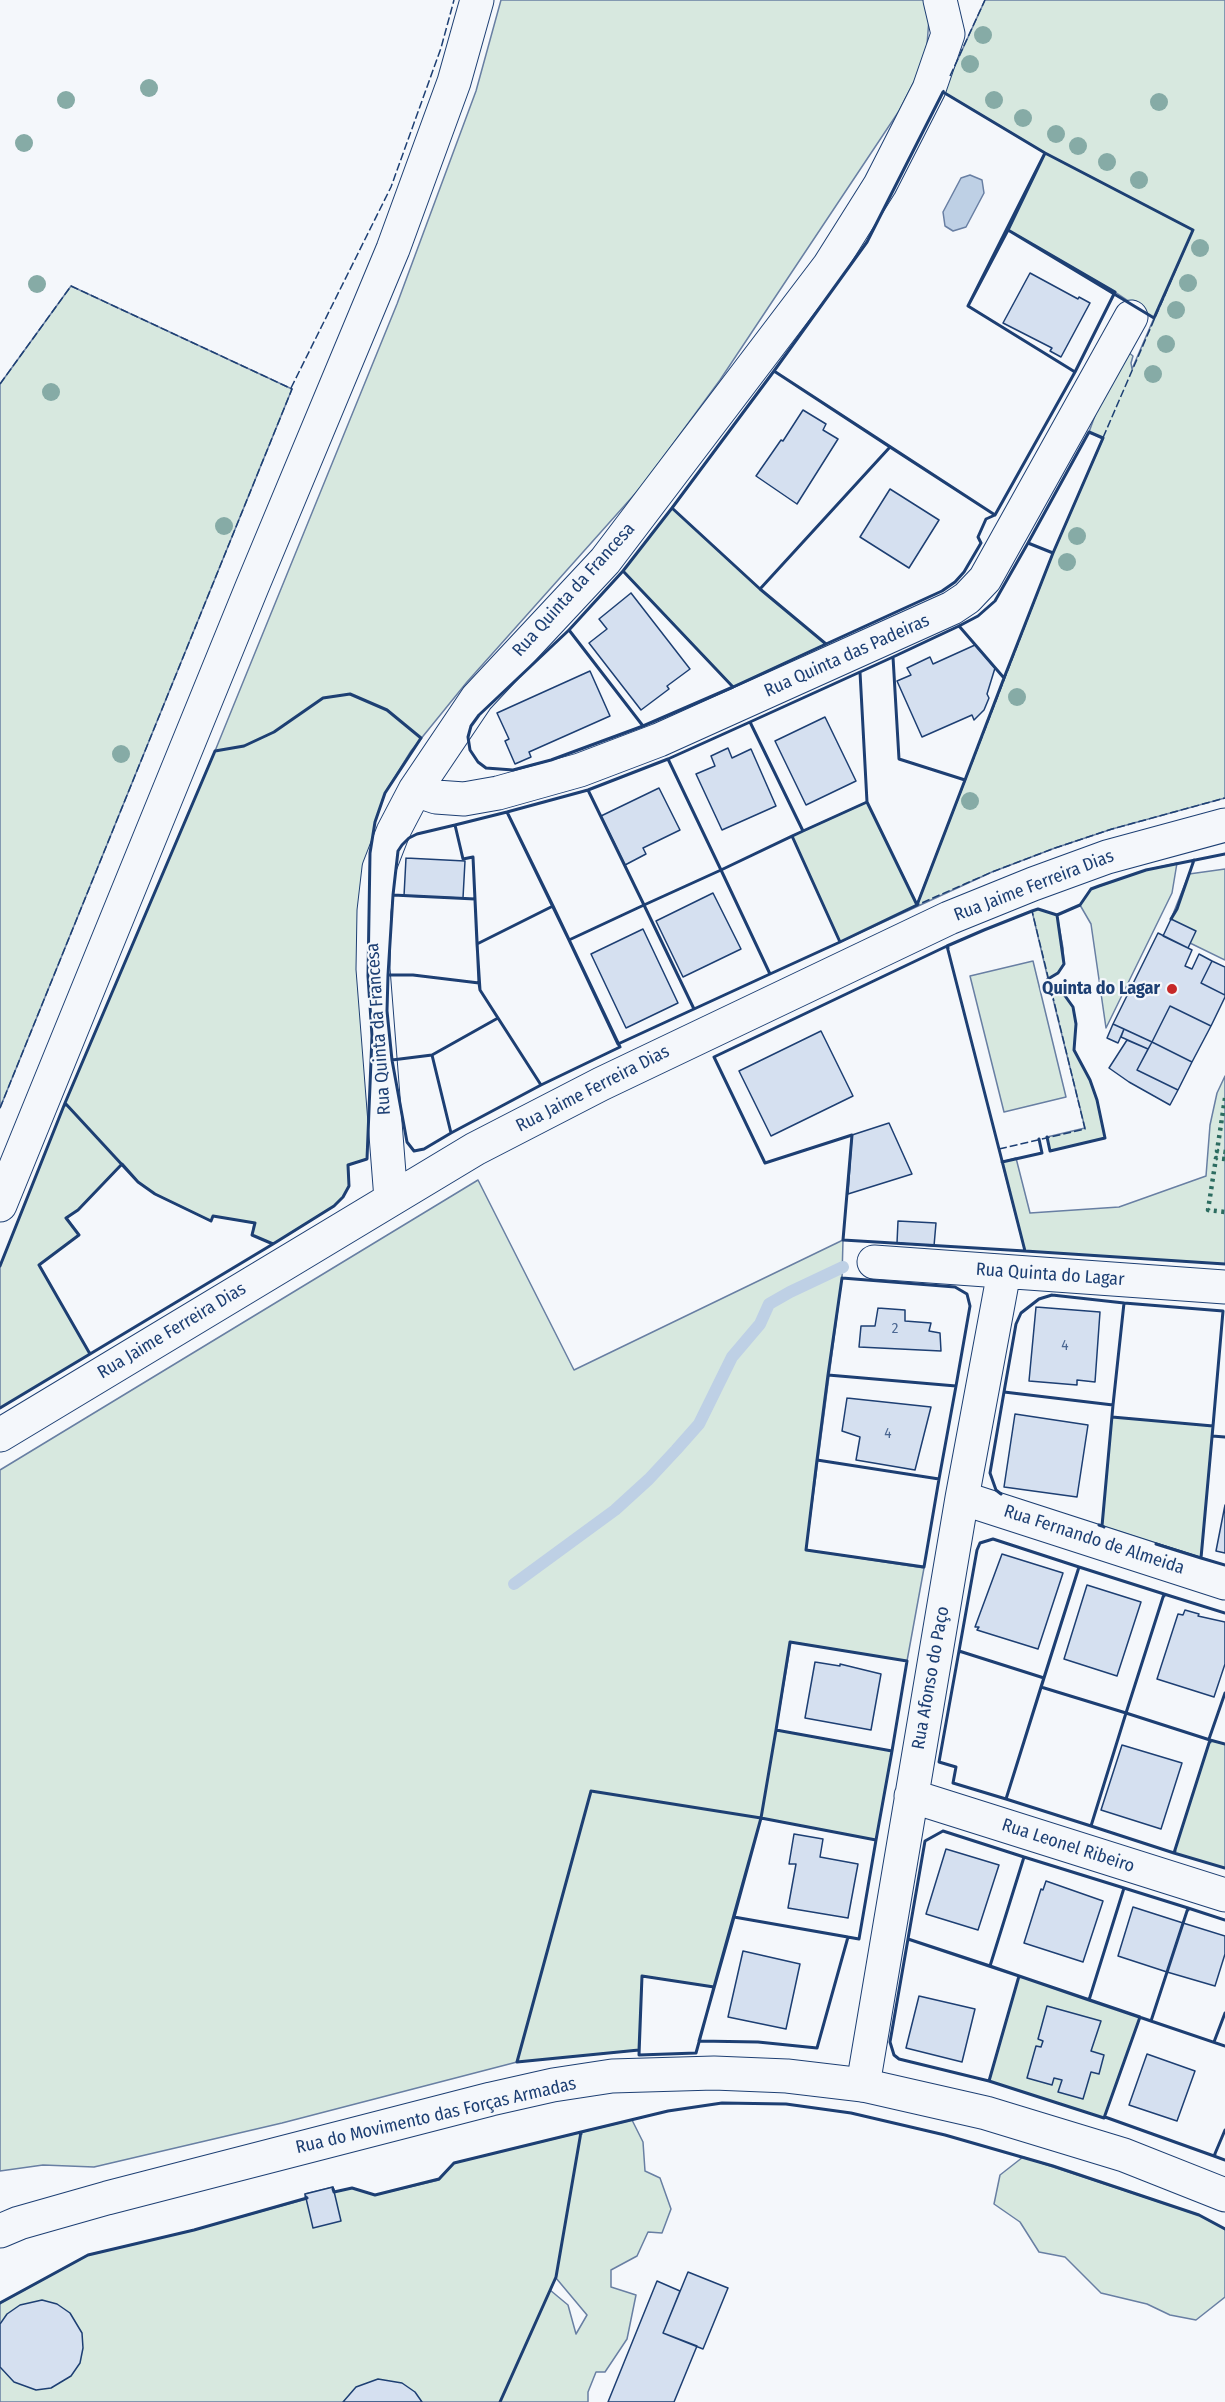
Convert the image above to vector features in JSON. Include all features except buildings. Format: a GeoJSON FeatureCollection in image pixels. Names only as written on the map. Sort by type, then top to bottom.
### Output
{"type":"FeatureCollection","features":[{"type":"Feature","properties":{"kind":"street"},"geometry":{"type":"LineString","coordinates":[[0,1205],[393,249],[454,82],[477,0]]}},
{"type":"Feature","properties":{"kind":"street"},"geometry":{"type":"LineString","coordinates":[[940,0],[948,34]]}},
{"type":"Feature","properties":{"kind":"street","name":"Rua Quinta da Francesa"},"geometry":{"type":"LineString","coordinates":[[392,1199],[372,969],[374,911],[379,868],[393,832],[415,790],[477,698],[605,561],[829,266],[880,185],[929,89],[948,34],[967,0]]}},
{"type":"Feature","properties":{"kind":"street","name":"Rua Quinta das Padeiras"},"geometry":{"type":"LineString","coordinates":[[415,790],[436,797],[464,799],[498,793],[580,770],[659,740],[952,608],[967,598],[985,579],[1131,317]]}},
{"type":"Feature","properties":{"kind":"street","name":"Rua Jaime Ferreira Dias"},"geometry":{"type":"LineString","coordinates":[[0,1435],[475,1149],[570,1100],[949,918],[1107,857],[1225,825]]}},
{"type":"Feature","properties":{"kind":"street","name":"Rua Quinta do Lagar"},"geometry":{"type":"LineString","coordinates":[[874,1262],[1225,1287]]}},
{"type":"Feature","properties":{"kind":"street","name":"Rua Afonso do Paço"},"geometry":{"type":"LineString","coordinates":[[863,2085],[962,1497],[1004,1272]]}},
{"type":"Feature","properties":{"kind":"street","name":"Rua Fernando de Almeida"},"geometry":{"type":"LineString","coordinates":[[962,1497],[1225,1583]]}},
{"type":"Feature","properties":{"kind":"street","name":"Rua Leonel Ribeiro"},"geometry":{"type":"LineString","coordinates":[[911,1796],[1225,1895]]}},
{"type":"Feature","properties":{"kind":"street","name":"Rua do Movimento das Forças Armadas"},"geometry":{"type":"LineString","coordinates":[[0,2231],[19,2223],[107,2198],[491,2099],[553,2085],[612,2076],[714,2073],[787,2076],[863,2085],[986,2113],[1124,2156],[1225,2194]]}},
{"type":"Feature","properties":{"kind":"shaded area"},"geometry":{"type":"Polygon","coordinates":[[[501,0],[927,0],[929,19],[927,45],[919,72],[899,111],[720,380],[642,486],[467,682],[411,751],[385,793],[375,822],[370,853],[372,1036],[367,1159],[348,1165],[349,1186],[343,1197],[334,1206],[273,1244],[252,1235],[254,1223],[213,1216],[211,1221],[155,1194],[138,1182],[122,1164],[78,1210],[67,1218],[79,1235],[39,1265],[90,1354],[0,1408],[0,1266],[65,1103],[215,751],[397,304],[476,91],[501,0]]]}},
{"type":"Feature","properties":{"kind":"shaded area"},"geometry":{"type":"Polygon","coordinates":[[[985,0],[1225,0],[1225,798],[1112,829],[1055,848],[992,872],[840,942],[792,836],[867,802],[917,904],[1053,553],[1103,439],[1089,432],[1104,391],[1128,352],[1133,356],[1132,369],[1154,318],[1115,292],[1008,230],[1045,153],[943,92],[985,0]]]}},
{"type":"Feature","properties":{"kind":"shaded area"},"geometry":{"type":"Polygon","coordinates":[[[71,286],[292,389],[0,1108],[0,384],[71,286]]]}},
{"type":"Feature","properties":{"kind":"shaded area"},"geometry":{"type":"Polygon","coordinates":[[[672,508],[760,589],[826,644],[733,687],[623,571],[672,508]]]}},
{"type":"Feature","properties":{"kind":"shaded area"},"geometry":{"type":"Polygon","coordinates":[[[1177,863],[1172,893],[1106,1028],[1091,924],[1080,905],[1091,889],[1146,870],[1177,863]]]}},
{"type":"Feature","properties":{"kind":"shaded area"},"geometry":{"type":"Polygon","coordinates":[[[1225,869],[1225,960],[1190,943],[1171,919],[1189,874],[1225,869]]]}},
{"type":"Feature","properties":{"kind":"shaded area"},"geometry":{"type":"Polygon","coordinates":[[[1038,909],[1057,915],[1063,948],[1064,964],[1058,973],[1048,979],[1032,911],[1038,909]]]}},
{"type":"Feature","properties":{"kind":"shaded area"},"geometry":{"type":"Polygon","coordinates":[[[1033,961],[1066,1097],[1004,1112],[970,976],[1033,961]]]}},
{"type":"Feature","properties":{"kind":"shaded area"},"geometry":{"type":"Polygon","coordinates":[[[1051,991],[1063,993],[1073,1007],[1076,1024],[1074,1050],[1090,1080],[1105,1138],[1050,1151],[1047,1137],[1085,1128],[1051,991]]]}},
{"type":"Feature","properties":{"kind":"shaded area"},"geometry":{"type":"Polygon","coordinates":[[[1225,1076],[1225,1264],[1025,1251],[1002,1162],[1016,1158],[1030,1213],[1119,1207],[1206,1176],[1210,1125],[1217,1093],[1225,1076]]]}},
{"type":"Feature","properties":{"kind":"shaded area"},"geometry":{"type":"Polygon","coordinates":[[[478,1180],[574,1370],[843,1240],[842,1278],[806,1550],[924,1568],[907,1661],[791,1642],[776,1730],[892,1751],[876,1840],[761,1818],[714,1987],[642,1976],[639,2050],[517,2062],[282,2123],[94,2167],[43,2165],[0,2171],[0,1470],[478,1180]]]}},
{"type":"Feature","properties":{"kind":"shaded area"},"geometry":{"type":"Polygon","coordinates":[[[1112,1417],[1213,1426],[1201,1558],[1102,1526],[1112,1417]]]}},
{"type":"Feature","properties":{"kind":"shaded area"},"geometry":{"type":"Polygon","coordinates":[[[1210,1740],[1225,1744],[1225,1868],[1174,1853],[1210,1740]]]}},
{"type":"Feature","properties":{"kind":"shaded area"},"geometry":{"type":"Polygon","coordinates":[[[1019,1976],[1140,2017],[1104,2118],[989,2081],[1019,1976]]]}},
{"type":"Feature","properties":{"kind":"shaded area"},"geometry":{"type":"Polygon","coordinates":[[[632,2120],[643,2142],[645,2171],[660,2178],[671,2209],[662,2233],[648,2232],[637,2256],[611,2270],[611,2287],[636,2295],[627,2339],[605,2372],[596,2372],[588,2392],[588,2402],[0,2402],[0,2303],[88,2255],[194,2230],[306,2199],[305,2194],[333,2187],[334,2192],[352,2188],[375,2195],[439,2180],[454,2163],[632,2120]],[[556,2278],[550,2290],[568,2305],[576,2334],[587,2315],[556,2278]]]}},
{"type":"Feature","properties":{"kind":"shaded area"},"geometry":{"type":"Polygon","coordinates":[[[1023,2157],[1199,2215],[1225,2229],[1225,2297],[1196,2320],[1170,2315],[1147,2304],[1101,2293],[1065,2257],[1039,2252],[1020,2222],[994,2204],[1000,2175],[1023,2157]]]}},
{"type":"Feature","properties":{"kind":"water"},"geometry":{"type":"Polygon","coordinates":[[[970,175],[982,180],[984,193],[966,227],[953,231],[945,226],[943,212],[961,178],[970,175]]]}},
{"type":"Feature","properties":{"kind":"waterway"},"geometry":{"type":"LineString","coordinates":[[514,1584],[615,1510],[676,1450],[699,1424],[732,1357],[760,1324],[769,1304],[843,1267]]}},
{"type":"Feature","properties":{"kind":"hedge"},"geometry":{"type":"LineString","coordinates":[[1225,1098],[1217,1151],[1225,1152]]}},
{"type":"Feature","properties":{"kind":"hedge"},"geometry":{"type":"LineString","coordinates":[[1225,1159],[1216,1158],[1208,1210],[1225,1212]]}},
{"type":"Feature","properties":{"kind":"fence"},"geometry":{"type":"LineString","coordinates":[[291,388],[391,187],[441,48],[454,0]]}},
{"type":"Feature","properties":{"kind":"fence"},"geometry":{"type":"LineString","coordinates":[[950,76],[985,0]]}},
{"type":"Feature","properties":{"kind":"fence"},"geometry":{"type":"LineString","coordinates":[[944,90],[943,92],[1045,153],[1193,230],[1053,553],[917,905],[992,872],[1055,848],[1112,829],[1225,798]]}},
{"type":"Feature","properties":{"kind":"fence"},"geometry":{"type":"LineString","coordinates":[[0,384],[71,286],[292,389],[0,1108]]}},
{"type":"Feature","properties":{"kind":"fence"},"geometry":{"type":"LineString","coordinates":[[999,1149],[1085,1129],[1032,911]]}},
{"type":"Feature","properties":{"kind":"wall"},"geometry":{"type":"LineString","coordinates":[[943,92],[1045,153],[968,306],[1075,372],[995,515],[774,371],[867,242],[943,92]]}},
{"type":"Feature","properties":{"kind":"wall"},"geometry":{"type":"LineString","coordinates":[[1045,153],[1193,230],[1154,318],[1008,230],[1045,153]]}},
{"type":"Feature","properties":{"kind":"wall"},"geometry":{"type":"LineString","coordinates":[[1008,230],[1115,292],[1075,372],[968,306],[1008,230]]}},
{"type":"Feature","properties":{"kind":"wall"},"geometry":{"type":"LineString","coordinates":[[774,371],[890,447],[760,589],[672,508],[774,371]]}},
{"type":"Feature","properties":{"kind":"wall"},"geometry":{"type":"LineString","coordinates":[[1089,432],[1103,438],[1053,553],[1028,543],[1089,432]]}},
{"type":"Feature","properties":{"kind":"wall"},"geometry":{"type":"LineString","coordinates":[[890,447],[995,515],[986,519],[978,537],[981,543],[964,572],[955,582],[942,591],[826,644],[760,589],[890,447]]}},
{"type":"Feature","properties":{"kind":"wall"},"geometry":{"type":"LineString","coordinates":[[672,508],[760,589],[826,644],[733,687],[623,571],[672,508]]}},
{"type":"Feature","properties":{"kind":"wall"},"geometry":{"type":"LineString","coordinates":[[1028,543],[1053,553],[1004,678],[959,626],[978,616],[995,601],[1028,543]]}},
{"type":"Feature","properties":{"kind":"wall"},"geometry":{"type":"LineString","coordinates":[[623,571],[733,687],[643,726],[569,630],[623,571]]}},
{"type":"Feature","properties":{"kind":"wall"},"geometry":{"type":"LineString","coordinates":[[959,626],[1004,678],[965,780],[899,759],[893,657],[959,626]]}},
{"type":"Feature","properties":{"kind":"wall"},"geometry":{"type":"LineString","coordinates":[[569,630],[643,726],[551,760],[513,770],[486,768],[478,762],[470,750],[468,737],[471,726],[479,715],[569,630]]}},
{"type":"Feature","properties":{"kind":"wall"},"geometry":{"type":"LineString","coordinates":[[893,657],[899,759],[965,780],[917,905],[867,802],[860,672],[893,657]]}},
{"type":"Feature","properties":{"kind":"wall"},"geometry":{"type":"LineString","coordinates":[[860,672],[867,802],[803,831],[750,722],[860,672]]}},
{"type":"Feature","properties":{"kind":"wall"},"geometry":{"type":"LineString","coordinates":[[350,694],[387,710],[421,738],[385,793],[375,822],[370,853],[368,976],[372,1036],[367,1159],[348,1165],[349,1186],[334,1206],[273,1244],[252,1235],[255,1223],[213,1216],[211,1221],[155,1194],[138,1182],[65,1103],[215,751],[244,746],[274,732],[323,698],[350,694]]}},
{"type":"Feature","properties":{"kind":"wall"},"geometry":{"type":"LineString","coordinates":[[750,722],[803,831],[721,870],[668,759],[750,722]]}},
{"type":"Feature","properties":{"kind":"wall"},"geometry":{"type":"LineString","coordinates":[[668,759],[721,870],[644,905],[588,790],[668,759]]}},
{"type":"Feature","properties":{"kind":"wall"},"geometry":{"type":"LineString","coordinates":[[588,790],[644,905],[569,940],[507,812],[588,790]]}},
{"type":"Feature","properties":{"kind":"wall"},"geometry":{"type":"LineString","coordinates":[[867,802],[917,905],[840,942],[792,836],[867,802]]}},
{"type":"Feature","properties":{"kind":"wall"},"geometry":{"type":"LineString","coordinates":[[507,812],[553,906],[477,944],[473,857],[463,859],[455,825],[507,812]]}},
{"type":"Feature","properties":{"kind":"wall"},"geometry":{"type":"LineString","coordinates":[[455,825],[463,859],[473,857],[475,899],[393,895],[398,851],[402,845],[417,834],[455,825]]}},
{"type":"Feature","properties":{"kind":"wall"},"geometry":{"type":"LineString","coordinates":[[792,836],[840,942],[770,974],[721,870],[792,836]]}},
{"type":"Feature","properties":{"kind":"wall"},"geometry":{"type":"LineString","coordinates":[[948,948],[947,946],[1038,909],[1057,915],[1080,905],[1091,889],[1146,870],[1225,854]]}},
{"type":"Feature","properties":{"kind":"wall"},"geometry":{"type":"LineString","coordinates":[[1171,919],[1177,909],[1194,860]]}},
{"type":"Feature","properties":{"kind":"wall"},"geometry":{"type":"LineString","coordinates":[[721,870],[770,974],[694,1009],[644,905],[721,870]]}},
{"type":"Feature","properties":{"kind":"wall"},"geometry":{"type":"LineString","coordinates":[[393,895],[475,899],[479,983],[413,975],[388,975],[393,895]]}},
{"type":"Feature","properties":{"kind":"wall"},"geometry":{"type":"LineString","coordinates":[[644,905],[694,1009],[618,1044],[569,940],[644,905]]}},
{"type":"Feature","properties":{"kind":"wall"},"geometry":{"type":"LineString","coordinates":[[498,1018],[432,1055],[451,1133],[541,1085],[480,990],[477,944],[553,906],[620,1047],[541,1085],[498,1018]]}},
{"type":"Feature","properties":{"kind":"wall"},"geometry":{"type":"LineString","coordinates":[[1048,979],[1058,973],[1064,964],[1057,915]]}},
{"type":"Feature","properties":{"kind":"wall"},"geometry":{"type":"LineString","coordinates":[[947,946],[999,1149],[1025,1251],[843,1240],[852,1135],[765,1163],[714,1057],[947,946]]}},
{"type":"Feature","properties":{"kind":"wall"},"geometry":{"type":"LineString","coordinates":[[388,975],[413,975],[479,983],[480,990],[498,1018],[432,1055],[392,1060],[387,1011],[388,975]]}},
{"type":"Feature","properties":{"kind":"wall"},"geometry":{"type":"LineString","coordinates":[[1047,1137],[1050,1151],[1105,1138],[1090,1080],[1074,1050],[1076,1024],[1073,1007],[1063,993],[1051,991]]}},
{"type":"Feature","properties":{"kind":"wall"},"geometry":{"type":"LineString","coordinates":[[432,1055],[451,1133],[424,1149],[414,1151],[407,1142],[392,1060],[432,1055]]}},
{"type":"Feature","properties":{"kind":"wall"},"geometry":{"type":"LineString","coordinates":[[0,1266],[65,1103],[66,1105]]}},
{"type":"Feature","properties":{"kind":"wall"},"geometry":{"type":"LineString","coordinates":[[1002,1162],[1042,1153],[1039,1139]]}},
{"type":"Feature","properties":{"kind":"wall"},"geometry":{"type":"LineString","coordinates":[[122,1164],[138,1182],[155,1194],[211,1221],[213,1216],[255,1223],[252,1235],[273,1244],[90,1354],[39,1265],[79,1235],[66,1218],[78,1210],[122,1164]]}},
{"type":"Feature","properties":{"kind":"wall"},"geometry":{"type":"LineString","coordinates":[[1025,1251],[1225,1264]]}},
{"type":"Feature","properties":{"kind":"wall"},"geometry":{"type":"LineString","coordinates":[[842,1278],[955,1287],[967,1294],[970,1306],[956,1386],[828,1375],[842,1278]]}},
{"type":"Feature","properties":{"kind":"wall"},"geometry":{"type":"LineString","coordinates":[[1052,1295],[1124,1303],[1113,1405],[1004,1392],[1016,1324],[1021,1313],[1039,1299],[1052,1295]]}},
{"type":"Feature","properties":{"kind":"wall"},"geometry":{"type":"LineString","coordinates":[[1099,1525],[1102,1526],[1113,1405],[1124,1303],[1223,1311],[1213,1426],[1112,1417]]}},
{"type":"Feature","properties":{"kind":"wall"},"geometry":{"type":"LineString","coordinates":[[0,1408],[90,1354],[89,1352]]}},
{"type":"Feature","properties":{"kind":"wall"},"geometry":{"type":"LineString","coordinates":[[828,1375],[956,1386],[939,1479],[817,1460],[828,1375]]}},
{"type":"Feature","properties":{"kind":"wall"},"geometry":{"type":"LineString","coordinates":[[1001,1494],[996,1490],[990,1473],[1004,1392],[1113,1405],[1102,1526],[1104,1527]]}},
{"type":"Feature","properties":{"kind":"wall"},"geometry":{"type":"LineString","coordinates":[[1112,1417],[1213,1426],[1201,1558],[1156,1544]]}},
{"type":"Feature","properties":{"kind":"wall"},"geometry":{"type":"LineString","coordinates":[[1212,1436],[1225,1437]]}},
{"type":"Feature","properties":{"kind":"wall"},"geometry":{"type":"LineString","coordinates":[[817,1460],[939,1479],[924,1567],[806,1550],[817,1460]]}},
{"type":"Feature","properties":{"kind":"wall"},"geometry":{"type":"LineString","coordinates":[[993,1539],[1079,1567],[1044,1678],[959,1651],[977,1550],[980,1543],[993,1539]]}},
{"type":"Feature","properties":{"kind":"wall"},"geometry":{"type":"LineString","coordinates":[[1201,1556],[1201,1558],[1225,1565]]}},
{"type":"Feature","properties":{"kind":"wall"},"geometry":{"type":"LineString","coordinates":[[1079,1567],[1164,1594],[1126,1713],[1041,1687],[1079,1567]]}},
{"type":"Feature","properties":{"kind":"wall"},"geometry":{"type":"LineString","coordinates":[[1164,1596],[1164,1594],[1225,1613]]}},
{"type":"Feature","properties":{"kind":"wall"},"geometry":{"type":"LineString","coordinates":[[790,1642],[907,1661],[892,1751],[776,1730],[790,1642]]}},
{"type":"Feature","properties":{"kind":"wall"},"geometry":{"type":"LineString","coordinates":[[959,1651],[1044,1678],[1006,1799],[953,1783],[956,1767],[939,1762],[959,1651]]}},
{"type":"Feature","properties":{"kind":"wall"},"geometry":{"type":"LineString","coordinates":[[1041,1687],[1126,1713],[1091,1826],[1006,1799],[1041,1687]]}},
{"type":"Feature","properties":{"kind":"wall"},"geometry":{"type":"LineString","coordinates":[[1209,1739],[1225,1693]]}},
{"type":"Feature","properties":{"kind":"wall"},"geometry":{"type":"LineString","coordinates":[[1126,1713],[1210,1740],[1174,1853],[1091,1826],[1126,1713]]}},
{"type":"Feature","properties":{"kind":"wall"},"geometry":{"type":"LineString","coordinates":[[776,1730],[892,1751],[876,1840],[761,1818],[776,1730]]}},
{"type":"Feature","properties":{"kind":"wall"},"geometry":{"type":"LineString","coordinates":[[1210,1742],[1210,1740],[1225,1744]]}},
{"type":"Feature","properties":{"kind":"wall"},"geometry":{"type":"LineString","coordinates":[[591,1791],[761,1818],[714,1987],[642,1976],[639,2050],[517,2062],[591,1791]]}},
{"type":"Feature","properties":{"kind":"wall"},"geometry":{"type":"LineString","coordinates":[[761,1818],[876,1840],[859,1939],[734,1917],[761,1818]]}},
{"type":"Feature","properties":{"kind":"wall"},"geometry":{"type":"LineString","coordinates":[[943,1831],[1024,1857],[990,1966],[908,1939],[925,1841],[943,1831]]}},
{"type":"Feature","properties":{"kind":"wall"},"geometry":{"type":"LineString","coordinates":[[1175,1851],[1174,1853],[1225,1868]]}},
{"type":"Feature","properties":{"kind":"wall"},"geometry":{"type":"LineString","coordinates":[[1024,1857],[1124,1888],[1089,2000],[990,1966],[1024,1857]]}},
{"type":"Feature","properties":{"kind":"wall"},"geometry":{"type":"LineString","coordinates":[[1124,1888],[1188,1908],[1151,2021],[1089,2000],[1124,1888]]}},
{"type":"Feature","properties":{"kind":"wall"},"geometry":{"type":"LineString","coordinates":[[1188,1910],[1188,1908],[1225,1920]]}},
{"type":"Feature","properties":{"kind":"wall"},"geometry":{"type":"LineString","coordinates":[[734,1917],[848,1937],[817,2048],[758,2042],[699,2041],[734,1917]]}},
{"type":"Feature","properties":{"kind":"wall"},"geometry":{"type":"LineString","coordinates":[[908,1939],[1019,1976],[989,2081],[899,2059],[894,2055],[890,2042],[908,1939]]}},
{"type":"Feature","properties":{"kind":"wall"},"geometry":{"type":"LineString","coordinates":[[642,1976],[714,1987],[696,2053],[639,2055],[642,1976]]}},
{"type":"Feature","properties":{"kind":"wall"},"geometry":{"type":"LineString","coordinates":[[1019,1976],[1140,2017],[1104,2118],[989,2081],[1019,1976]]}},
{"type":"Feature","properties":{"kind":"wall"},"geometry":{"type":"LineString","coordinates":[[1214,2042],[1225,2013]]}},
{"type":"Feature","properties":{"kind":"wall"},"geometry":{"type":"LineString","coordinates":[[1148,2020],[1225,2046]]}},
{"type":"Feature","properties":{"kind":"wall"},"geometry":{"type":"LineString","coordinates":[[500,2402],[556,2277],[581,2132],[668,2111],[722,2103],[786,2104],[851,2113],[945,2135],[1053,2166],[1199,2215],[1225,2229]]}},
{"type":"Feature","properties":{"kind":"wall"},"geometry":{"type":"LineString","coordinates":[[1105,2117],[1214,2156],[1225,2130]]}},
{"type":"Feature","properties":{"kind":"wall"},"geometry":{"type":"LineString","coordinates":[[333,2189],[334,2192],[352,2188],[375,2195],[439,2179],[454,2163],[581,2132],[581,2134]]}},
{"type":"Feature","properties":{"kind":"wall"},"geometry":{"type":"LineString","coordinates":[[1215,2155],[1225,2160]]}},
{"type":"Feature","properties":{"kind":"wall"},"geometry":{"type":"LineString","coordinates":[[0,2303],[88,2255],[194,2230],[306,2197]]}},
{"type":"Feature","properties":{"kind":"place","name":"Quinta do Lagar"},"geometry":{"type":"Point","coordinates":[1172,989]}}]}
